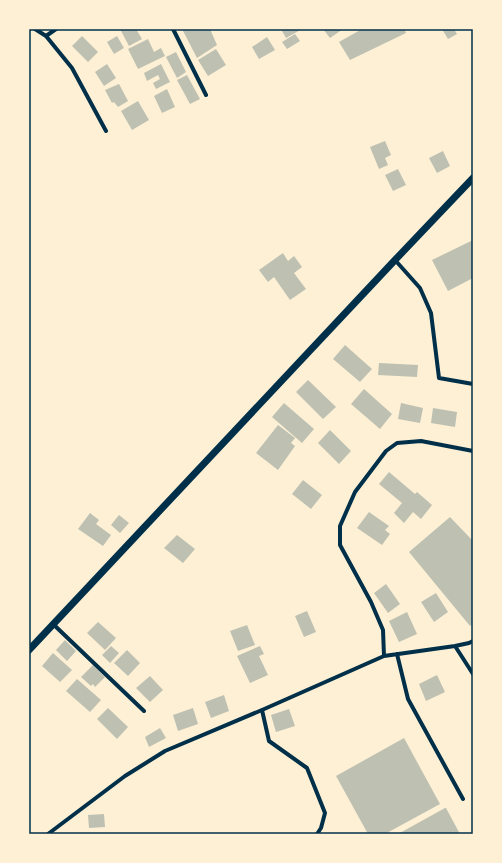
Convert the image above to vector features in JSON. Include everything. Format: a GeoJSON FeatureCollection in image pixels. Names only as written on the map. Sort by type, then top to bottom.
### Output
{"type":"FeatureCollection","features":[{"type":"Feature","properties":{"kind":"street"},"geometry":{"type":"LineString","coordinates":[[35,29],[46,36],[72,68],[106,131]]}},
{"type":"Feature","properties":{"kind":"street"},"geometry":{"type":"LineString","coordinates":[[46,36],[56,29]]}},
{"type":"Feature","properties":{"kind":"street"},"geometry":{"type":"LineString","coordinates":[[174,29],[206,95]]}},
{"type":"Feature","properties":{"kind":"street"},"geometry":{"type":"LineString","coordinates":[[29,650],[473,178]]}},
{"type":"Feature","properties":{"kind":"street"},"geometry":{"type":"LineString","coordinates":[[395,260],[420,288],[431,313],[439,378],[473,384]]}},
{"type":"Feature","properties":{"kind":"street"},"geometry":{"type":"LineString","coordinates":[[384,656],[382,630],[371,602],[340,545],[340,526],[355,492],[386,451],[397,443],[421,441],[473,451]]}},
{"type":"Feature","properties":{"kind":"street"},"geometry":{"type":"LineString","coordinates":[[53,624],[144,711]]}},
{"type":"Feature","properties":{"kind":"street"},"geometry":{"type":"LineString","coordinates":[[48,834],[125,776],[165,751],[384,656],[470,644],[473,641]]}},
{"type":"Feature","properties":{"kind":"street"},"geometry":{"type":"LineString","coordinates":[[456,646],[473,674]]}},
{"type":"Feature","properties":{"kind":"street"},"geometry":{"type":"LineString","coordinates":[[397,654],[408,699],[463,800]]}},
{"type":"Feature","properties":{"kind":"street"},"geometry":{"type":"LineString","coordinates":[[262,710],[269,741],[307,768],[326,813],[321,828],[317,834]]}},
{"type":"Feature","properties":{"kind":"building"},"geometry":{"type":"Polygon","coordinates":[[[120,29],[136,29],[142,39],[129,46],[120,29]]]}},
{"type":"Feature","properties":{"kind":"building"},"geometry":{"type":"Polygon","coordinates":[[[182,29],[210,29],[217,45],[197,58],[182,29]]]}},
{"type":"Feature","properties":{"kind":"building"},"geometry":{"type":"Polygon","coordinates":[[[281,29],[302,29],[286,38],[281,29]]]}},
{"type":"Feature","properties":{"kind":"building"},"geometry":{"type":"Polygon","coordinates":[[[323,29],[343,29],[330,38],[323,29]]]}},
{"type":"Feature","properties":{"kind":"building"},"geometry":{"type":"Polygon","coordinates":[[[362,29],[404,29],[406,33],[350,60],[339,42],[362,29]]]}},
{"type":"Feature","properties":{"kind":"building"},"geometry":{"type":"Polygon","coordinates":[[[442,29],[454,29],[457,34],[448,39],[442,29]]]}},
{"type":"Feature","properties":{"kind":"building"},"geometry":{"type":"Polygon","coordinates":[[[295,34],[300,41],[287,49],[282,42],[295,34]]]}},
{"type":"Feature","properties":{"kind":"building"},"geometry":{"type":"Polygon","coordinates":[[[82,36],[98,52],[88,62],[72,46],[82,36]]]}},
{"type":"Feature","properties":{"kind":"building"},"geometry":{"type":"Polygon","coordinates":[[[117,36],[124,48],[114,54],[107,42],[117,36]]]}},
{"type":"Feature","properties":{"kind":"building"},"geometry":{"type":"Polygon","coordinates":[[[267,37],[275,50],[259,59],[252,47],[267,37]]]}},
{"type":"Feature","properties":{"kind":"building"},"geometry":{"type":"Polygon","coordinates":[[[148,39],[154,52],[161,48],[165,56],[138,69],[128,49],[148,39]]]}},
{"type":"Feature","properties":{"kind":"building"},"geometry":{"type":"Polygon","coordinates":[[[216,49],[226,65],[208,76],[198,60],[216,49]]]}},
{"type":"Feature","properties":{"kind":"building"},"geometry":{"type":"Polygon","coordinates":[[[176,52],[186,72],[177,78],[166,57],[176,52]]]}},
{"type":"Feature","properties":{"kind":"building"},"geometry":{"type":"Polygon","coordinates":[[[107,64],[116,78],[104,86],[95,72],[107,64]]]}},
{"type":"Feature","properties":{"kind":"building"},"geometry":{"type":"Polygon","coordinates":[[[161,64],[170,82],[156,89],[153,83],[160,79],[158,75],[147,81],[144,73],[161,64]]]}},
{"type":"Feature","properties":{"kind":"building"},"geometry":{"type":"Polygon","coordinates":[[[187,75],[200,99],[190,104],[177,80],[187,75]]]}},
{"type":"Feature","properties":{"kind":"building"},"geometry":{"type":"Polygon","coordinates":[[[119,84],[128,101],[118,107],[114,102],[112,103],[105,90],[119,84]]]}},
{"type":"Feature","properties":{"kind":"building"},"geometry":{"type":"Polygon","coordinates":[[[167,89],[175,107],[162,113],[154,96],[167,89]]]}},
{"type":"Feature","properties":{"kind":"building"},"geometry":{"type":"Polygon","coordinates":[[[138,101],[149,120],[132,130],[121,111],[138,101]]]}},
{"type":"Feature","properties":{"kind":"building"},"geometry":{"type":"Polygon","coordinates":[[[385,141],[391,155],[385,158],[388,165],[379,169],[370,147],[385,141]]]}},
{"type":"Feature","properties":{"kind":"building"},"geometry":{"type":"Polygon","coordinates":[[[443,151],[450,166],[437,173],[429,158],[443,151]]]}},
{"type":"Feature","properties":{"kind":"building"},"geometry":{"type":"Polygon","coordinates":[[[398,169],[406,185],[393,191],[385,175],[398,169]]]}},
{"type":"Feature","properties":{"kind":"building"},"geometry":{"type":"Polygon","coordinates":[[[473,240],[473,278],[448,291],[432,260],[473,240]]]}},
{"type":"Feature","properties":{"kind":"building"},"geometry":{"type":"Polygon","coordinates":[[[283,253],[288,261],[294,256],[302,267],[294,273],[306,289],[290,300],[274,277],[268,282],[259,270],[283,253]]]}},
{"type":"Feature","properties":{"kind":"building"},"geometry":{"type":"Polygon","coordinates":[[[345,345],[372,369],[360,382],[333,359],[345,345]]]}},
{"type":"Feature","properties":{"kind":"building"},"geometry":{"type":"Polygon","coordinates":[[[379,363],[418,365],[417,377],[378,375],[379,363]]]}},
{"type":"Feature","properties":{"kind":"building"},"geometry":{"type":"Polygon","coordinates":[[[308,380],[336,407],[323,419],[296,392],[308,380]]]}},
{"type":"Feature","properties":{"kind":"building"},"geometry":{"type":"Polygon","coordinates":[[[364,389],[392,414],[380,429],[351,404],[364,389]]]}},
{"type":"Feature","properties":{"kind":"building"},"geometry":{"type":"Polygon","coordinates":[[[284,403],[314,429],[302,443],[272,417],[284,403]]]}},
{"type":"Feature","properties":{"kind":"building"},"geometry":{"type":"Polygon","coordinates":[[[401,403],[423,408],[420,423],[398,419],[401,403]]]}},
{"type":"Feature","properties":{"kind":"building"},"geometry":{"type":"Polygon","coordinates":[[[433,408],[457,412],[455,427],[431,423],[433,408]]]}},
{"type":"Feature","properties":{"kind":"building"},"geometry":{"type":"Polygon","coordinates":[[[278,425],[295,438],[291,443],[295,446],[278,470],[256,453],[278,425]]]}},
{"type":"Feature","properties":{"kind":"building"},"geometry":{"type":"Polygon","coordinates":[[[330,430],[351,451],[339,464],[318,443],[330,430]]]}},
{"type":"Feature","properties":{"kind":"building"},"geometry":{"type":"Polygon","coordinates":[[[389,472],[415,494],[417,492],[432,505],[421,519],[413,512],[404,523],[394,513],[402,503],[379,484],[389,472]]]}},
{"type":"Feature","properties":{"kind":"building"},"geometry":{"type":"Polygon","coordinates":[[[303,480],[322,495],[311,509],[292,494],[303,480]]]}},
{"type":"Feature","properties":{"kind":"building"},"geometry":{"type":"Polygon","coordinates":[[[369,512],[389,526],[385,530],[390,534],[382,545],[357,528],[369,512]]]}},
{"type":"Feature","properties":{"kind":"building"},"geometry":{"type":"Polygon","coordinates":[[[90,513],[99,520],[96,524],[111,535],[103,546],[78,529],[90,513]]]}},
{"type":"Feature","properties":{"kind":"building"},"geometry":{"type":"Polygon","coordinates":[[[119,515],[129,523],[120,533],[111,525],[119,515]]]}},
{"type":"Feature","properties":{"kind":"building"},"geometry":{"type":"Polygon","coordinates":[[[450,517],[473,541],[473,623],[470,626],[409,552],[450,517]]]}},
{"type":"Feature","properties":{"kind":"building"},"geometry":{"type":"Polygon","coordinates":[[[177,535],[195,549],[183,563],[164,548],[177,535]]]}},
{"type":"Feature","properties":{"kind":"building"},"geometry":{"type":"Polygon","coordinates":[[[386,584],[400,604],[388,613],[374,593],[386,584]]]}},
{"type":"Feature","properties":{"kind":"building"},"geometry":{"type":"Polygon","coordinates":[[[436,593],[448,612],[434,622],[421,602],[436,593]]]}},
{"type":"Feature","properties":{"kind":"building"},"geometry":{"type":"Polygon","coordinates":[[[307,611],[316,632],[304,637],[295,616],[307,611]]]}},
{"type":"Feature","properties":{"kind":"building"},"geometry":{"type":"Polygon","coordinates":[[[407,612],[417,634],[399,642],[389,621],[407,612]]]}},
{"type":"Feature","properties":{"kind":"building"},"geometry":{"type":"Polygon","coordinates":[[[98,622],[116,638],[105,650],[87,633],[98,622]]]}},
{"type":"Feature","properties":{"kind":"building"},"geometry":{"type":"Polygon","coordinates":[[[247,625],[255,645],[238,651],[230,631],[247,625]]]}},
{"type":"Feature","properties":{"kind":"building"},"geometry":{"type":"Polygon","coordinates":[[[65,640],[76,651],[67,661],[56,650],[65,640]]]}},
{"type":"Feature","properties":{"kind":"building"},"geometry":{"type":"Polygon","coordinates":[[[111,646],[119,653],[110,663],[102,655],[111,646]]]}},
{"type":"Feature","properties":{"kind":"building"},"geometry":{"type":"Polygon","coordinates":[[[260,646],[264,654],[259,656],[268,675],[250,683],[237,656],[260,646]]]}},
{"type":"Feature","properties":{"kind":"building"},"geometry":{"type":"Polygon","coordinates":[[[127,650],[140,663],[128,676],[114,663],[127,650]]]}},
{"type":"Feature","properties":{"kind":"building"},"geometry":{"type":"Polygon","coordinates":[[[53,653],[72,670],[60,682],[42,666],[53,653]]]}},
{"type":"Feature","properties":{"kind":"building"},"geometry":{"type":"Polygon","coordinates":[[[93,665],[105,677],[95,687],[93,684],[91,686],[81,677],[93,665]]]}},
{"type":"Feature","properties":{"kind":"building"},"geometry":{"type":"Polygon","coordinates":[[[437,675],[445,692],[426,701],[419,684],[437,675]]]}},
{"type":"Feature","properties":{"kind":"building"},"geometry":{"type":"Polygon","coordinates":[[[150,676],[163,690],[150,702],[136,688],[150,676]]]}},
{"type":"Feature","properties":{"kind":"building"},"geometry":{"type":"Polygon","coordinates":[[[77,679],[101,700],[90,712],[66,691],[77,679]]]}},
{"type":"Feature","properties":{"kind":"building"},"geometry":{"type":"Polygon","coordinates":[[[224,695],[229,711],[211,718],[205,702],[224,695]]]}},
{"type":"Feature","properties":{"kind":"building"},"geometry":{"type":"Polygon","coordinates":[[[108,708],[128,727],[117,739],[97,719],[108,708]]]}},
{"type":"Feature","properties":{"kind":"building"},"geometry":{"type":"Polygon","coordinates":[[[193,708],[198,724],[178,731],[173,715],[193,708]]]}},
{"type":"Feature","properties":{"kind":"building"},"geometry":{"type":"Polygon","coordinates":[[[289,709],[295,726],[276,732],[271,715],[289,709]]]}},
{"type":"Feature","properties":{"kind":"building"},"geometry":{"type":"Polygon","coordinates":[[[160,728],[166,738],[149,747],[145,737],[160,728]]]}},
{"type":"Feature","properties":{"kind":"building"},"geometry":{"type":"Polygon","coordinates":[[[404,738],[440,804],[385,834],[368,834],[336,776],[404,738]]]}},
{"type":"Feature","properties":{"kind":"building"},"geometry":{"type":"Polygon","coordinates":[[[445,808],[460,834],[398,834],[445,808]]]}},
{"type":"Feature","properties":{"kind":"building"},"geometry":{"type":"Polygon","coordinates":[[[104,814],[105,827],[89,828],[88,815],[104,814]]]}}]}
